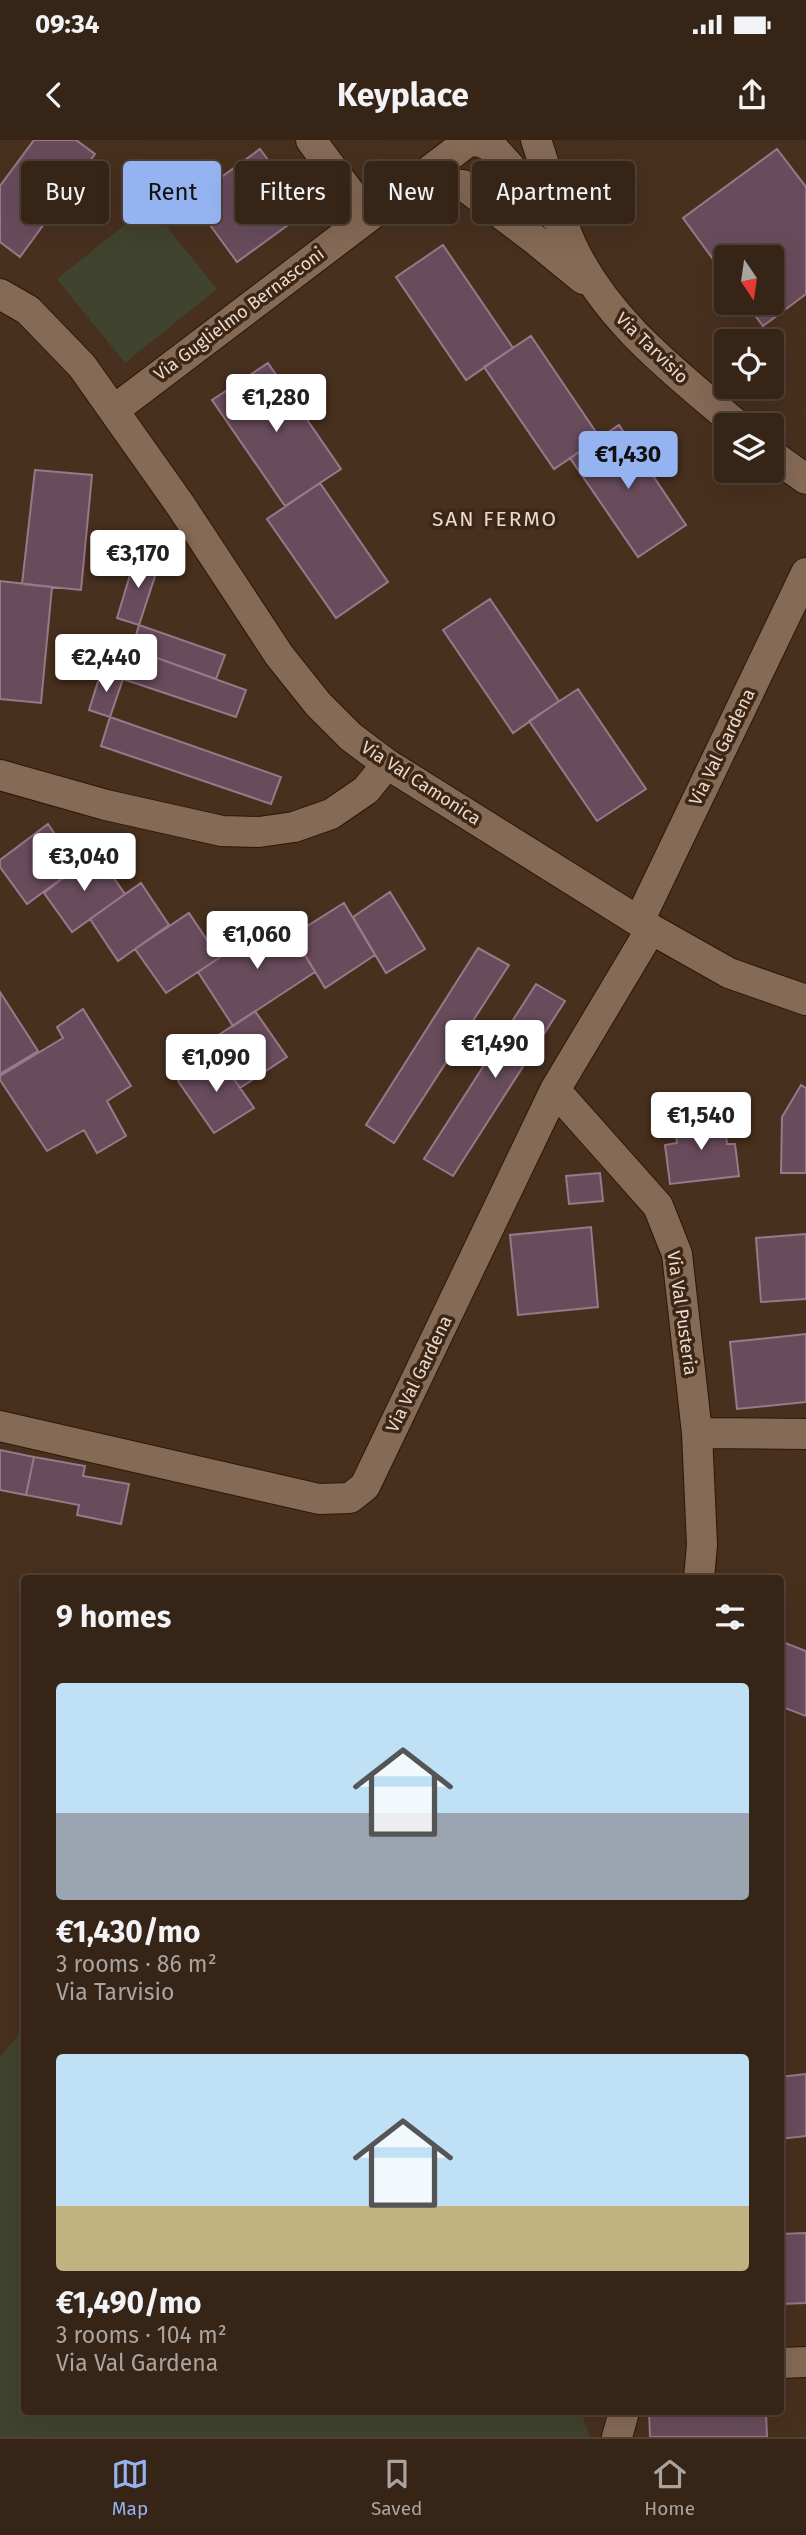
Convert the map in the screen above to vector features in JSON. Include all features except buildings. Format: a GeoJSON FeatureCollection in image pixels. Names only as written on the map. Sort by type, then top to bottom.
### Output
{"type":"FeatureCollection","features":[{"type":"Feature","properties":{"kind":"street"},"geometry":{"type":"LineString","coordinates":[[311,140],[364,212]]}},
{"type":"Feature","properties":{"kind":"street"},"geometry":{"type":"LineString","coordinates":[[463,185],[527,140]]}},
{"type":"Feature","properties":{"kind":"street"},"geometry":{"type":"LineString","coordinates":[[536,140],[538,161]]}},
{"type":"Feature","properties":{"kind":"street","name":"Via Guglielmo Bernasconi"},"geometry":{"type":"LineString","coordinates":[[443,161],[469,141],[492,147],[506,161]]}},
{"type":"Feature","properties":{"kind":"street","name":"Via Guglielmo Bernasconi"},"geometry":{"type":"LineString","coordinates":[[458,185],[463,185]]}},
{"type":"Feature","properties":{"kind":"street","name":"Via Tarvisio"},"geometry":{"type":"LineString","coordinates":[[463,185],[602,295]]}},
{"type":"Feature","properties":{"kind":"street","name":"Via Guglielmo Bernasconi"},"geometry":{"type":"LineString","coordinates":[[114,410],[364,218]]}},
{"type":"Feature","properties":{"kind":"street","name":"Via Tarvisio"},"geometry":{"type":"LineString","coordinates":[[563,224],[572,246],[624,325],[723,413]]}},
{"type":"Feature","properties":{"kind":"street","name":"Via Val Camonica"},"geometry":{"type":"LineString","coordinates":[[0,295],[28,310],[82,366],[181,506],[279,655],[318,704],[351,737],[387,764],[645,925],[729,973],[806,1000]]}},
{"type":"Feature","properties":{"kind":"street"},"geometry":{"type":"LineString","coordinates":[[784,463],[806,479]]}},
{"type":"Feature","properties":{"kind":"street","name":"Via Val Gardena"},"geometry":{"type":"LineString","coordinates":[[0,1426],[319,1499],[351,1498],[365,1486],[555,1090],[645,925],[806,573]]}},
{"type":"Feature","properties":{"kind":"street"},"geometry":{"type":"LineString","coordinates":[[0,775],[106,805],[222,831],[259,832],[294,827],[331,814],[366,790],[387,764]]}},
{"type":"Feature","properties":{"kind":"street","name":"Via Val Pusteria"},"geometry":{"type":"LineString","coordinates":[[555,1090],[658,1206],[677,1254],[697,1433],[702,1545],[699,1575]]}},
{"type":"Feature","properties":{"kind":"street"},"geometry":{"type":"LineString","coordinates":[[697,1433],[806,1434]]}},
{"type":"Feature","properties":{"kind":"street"},"geometry":{"type":"LineString","coordinates":[[784,2363],[806,2362]]}},
{"type":"Feature","properties":{"kind":"street"},"geometry":{"type":"LineString","coordinates":[[617,2437],[623,2415]]}},
{"type":"Feature","properties":{"kind":"green space"},"geometry":{"type":"Polygon","coordinates":[[[125,224],[164,224],[217,289],[125,363],[57,279],[125,224]]]}},
{"type":"Feature","properties":{"kind":"green space"},"geometry":{"type":"Polygon","coordinates":[[[21,2029],[21,2415],[582,2415],[590,2437],[0,2437],[0,2057],[21,2029]]]}},
{"type":"Feature","properties":{"kind":"district","name":"SAN FERMO"},"geometry":{"type":"Point","coordinates":[495,519]}}]}
